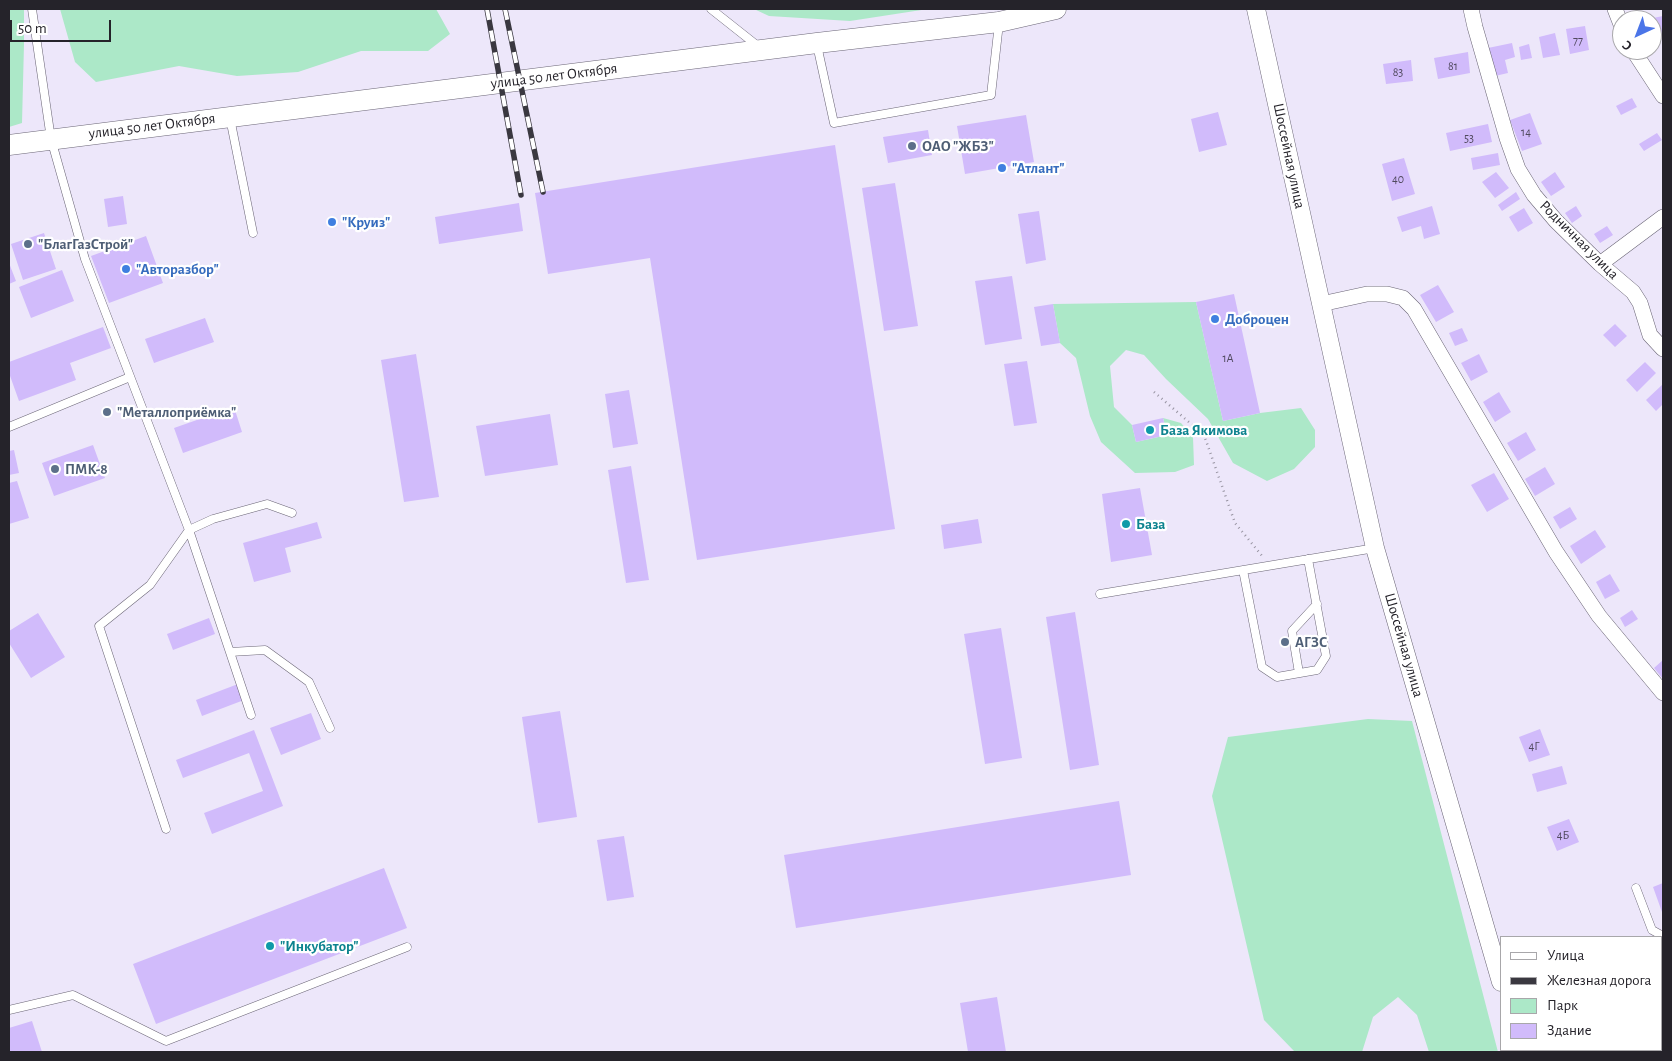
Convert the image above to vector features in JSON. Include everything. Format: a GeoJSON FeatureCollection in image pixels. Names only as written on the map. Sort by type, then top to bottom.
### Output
{"type":"FeatureCollection","features":[{"type":"Feature","properties":{"kind":"main road","name":"улица 50 лет Октября"},"geometry":{"type":"LineString","coordinates":[[9,145],[816,43],[999,22],[1056,9]]}},
{"type":"Feature","properties":{"kind":"street","name":"Шоссейная улица"},"geometry":{"type":"LineString","coordinates":[[1256,9],[1376,548],[1500,979]]}},
{"type":"Feature","properties":{"kind":"street","name":"Родничная улица"},"geometry":{"type":"LineString","coordinates":[[1471,9],[1474,28],[1518,168],[1534,195],[1556,222],[1633,292],[1640,303],[1650,335],[1663,349]]}},
{"type":"Feature","properties":{"kind":"street"},"geometry":{"type":"LineString","coordinates":[[1640,60],[1663,96]]}},
{"type":"Feature","properties":{"kind":"street"},"geometry":{"type":"LineString","coordinates":[[1600,264],[1663,217]]}},
{"type":"Feature","properties":{"kind":"street"},"geometry":{"type":"LineString","coordinates":[[1321,304],[1367,294],[1387,294],[1403,298],[1414,309],[1556,552],[1599,616],[1663,693]]}},
{"type":"Feature","properties":{"kind":"lane"},"geometry":{"type":"LineString","coordinates":[[32,9],[51,139],[85,259],[189,530],[251,715]]}},
{"type":"Feature","properties":{"kind":"lane"},"geometry":{"type":"LineString","coordinates":[[711,9],[762,50]]}},
{"type":"Feature","properties":{"kind":"lane"},"geometry":{"type":"LineString","coordinates":[[816,43],[834,123],[991,95],[999,22]]}},
{"type":"Feature","properties":{"kind":"lane"},"geometry":{"type":"LineString","coordinates":[[229,116],[253,233]]}},
{"type":"Feature","properties":{"kind":"lane"},"geometry":{"type":"LineString","coordinates":[[9,427],[130,377]]}},
{"type":"Feature","properties":{"kind":"lane"},"geometry":{"type":"LineString","coordinates":[[166,829],[98,626],[150,585],[189,530],[213,519],[267,504],[292,513]]}},
{"type":"Feature","properties":{"kind":"lane"},"geometry":{"type":"LineString","coordinates":[[1100,594],[1376,548]]}},
{"type":"Feature","properties":{"kind":"lane"},"geometry":{"type":"LineString","coordinates":[[1243,570],[1262,667],[1277,677],[1317,670],[1326,656],[1308,559]]}},
{"type":"Feature","properties":{"kind":"lane"},"geometry":{"type":"LineString","coordinates":[[1299,673],[1292,631],[1316,604]]}},
{"type":"Feature","properties":{"kind":"lane"},"geometry":{"type":"LineString","coordinates":[[230,652],[265,650],[309,682],[330,728]]}},
{"type":"Feature","properties":{"kind":"lane"},"geometry":{"type":"LineString","coordinates":[[1636,888],[1652,930],[1663,936]]}},
{"type":"Feature","properties":{"kind":"lane"},"geometry":{"type":"LineString","coordinates":[[9,1010],[73,995],[166,1042],[407,947]]}},
{"type":"Feature","properties":{"kind":"path"},"geometry":{"type":"LineString","coordinates":[[1154,392],[1204,435],[1235,523],[1271,565]]}},
{"type":"Feature","properties":{"kind":"green space"},"geometry":{"type":"Polygon","coordinates":[[[9,9],[24,9],[24,44],[22,123],[9,127],[9,9]]]}},
{"type":"Feature","properties":{"kind":"green space"},"geometry":{"type":"Polygon","coordinates":[[[60,9],[436,9],[450,34],[428,51],[361,51],[298,72],[237,76],[179,66],[96,82],[75,62],[60,9]]]}},
{"type":"Feature","properties":{"kind":"green space"},"geometry":{"type":"Polygon","coordinates":[[[754,9],[928,9],[850,21],[769,16],[754,9]]]}},
{"type":"Feature","properties":{"kind":"green space"},"geometry":{"type":"Polygon","coordinates":[[[1196,302],[1223,421],[1260,413],[1301,408],[1315,430],[1315,447],[1294,469],[1267,481],[1233,463],[1208,419],[1144,355],[1126,350],[1110,366],[1114,407],[1132,425],[1136,442],[1167,435],[1163,418],[1181,423],[1193,437],[1194,465],[1175,472],[1135,473],[1101,442],[1090,416],[1076,358],[1060,343],[1053,304],[1196,302]]]}},
{"type":"Feature","properties":{"kind":"green space"},"geometry":{"type":"Polygon","coordinates":[[[1368,719],[1412,721],[1498,1052],[1429,1052],[1417,1015],[1398,997],[1373,1017],[1362,1052],[1295,1052],[1264,1020],[1212,796],[1228,737],[1368,719]]]}},
{"type":"Feature","properties":{"kind":"building"},"geometry":{"type":"Polygon","coordinates":[[[1662,16],[1663,16],[1662,36],[1662,16]]]}},
{"type":"Feature","properties":{"kind":"building"},"geometry":{"type":"Polygon","coordinates":[[[1585,26],[1589,50],[1570,54],[1566,29],[1585,26]]]}},
{"type":"Feature","properties":{"kind":"building"},"geometry":{"type":"Polygon","coordinates":[[[1555,33],[1560,55],[1543,58],[1539,37],[1555,33]]]}},
{"type":"Feature","properties":{"kind":"building"},"geometry":{"type":"Polygon","coordinates":[[[1512,43],[1515,57],[1505,60],[1508,73],[1495,76],[1488,48],[1512,43]]]}},
{"type":"Feature","properties":{"kind":"building"},"geometry":{"type":"Polygon","coordinates":[[[1529,44],[1532,58],[1521,60],[1519,47],[1529,44]]]}},
{"type":"Feature","properties":{"kind":"building"},"geometry":{"type":"Polygon","coordinates":[[[1468,52],[1470,73],[1438,79],[1434,58],[1468,52]]]}},
{"type":"Feature","properties":{"kind":"building"},"geometry":{"type":"Polygon","coordinates":[[[1411,60],[1413,81],[1386,84],[1383,64],[1411,60]]]}},
{"type":"Feature","properties":{"kind":"building"},"geometry":{"type":"Polygon","coordinates":[[[1632,98],[1637,107],[1621,115],[1616,106],[1632,98]]]}},
{"type":"Feature","properties":{"kind":"building"},"geometry":{"type":"Polygon","coordinates":[[[1218,112],[1227,145],[1199,152],[1191,119],[1218,112]]]}},
{"type":"Feature","properties":{"kind":"building"},"geometry":{"type":"Polygon","coordinates":[[[1530,113],[1542,144],[1522,151],[1510,120],[1530,113]]]}},
{"type":"Feature","properties":{"kind":"building"},"geometry":{"type":"Polygon","coordinates":[[[1026,115],[1034,162],[965,174],[957,126],[1026,115]]]}},
{"type":"Feature","properties":{"kind":"building"},"geometry":{"type":"Polygon","coordinates":[[[1488,124],[1492,142],[1450,151],[1446,133],[1488,124]]]}},
{"type":"Feature","properties":{"kind":"building"},"geometry":{"type":"Polygon","coordinates":[[[928,130],[932,155],[888,163],[883,137],[928,130]]]}},
{"type":"Feature","properties":{"kind":"building"},"geometry":{"type":"Polygon","coordinates":[[[1657,133],[1662,140],[1644,151],[1639,144],[1657,133]]]}},
{"type":"Feature","properties":{"kind":"building"},"geometry":{"type":"Polygon","coordinates":[[[835,145],[895,529],[697,560],[650,258],[548,274],[535,193],[835,145]]]}},
{"type":"Feature","properties":{"kind":"building"},"geometry":{"type":"Polygon","coordinates":[[[1498,153],[1500,165],[1473,170],[1471,158],[1498,153]]]}},
{"type":"Feature","properties":{"kind":"building"},"geometry":{"type":"Polygon","coordinates":[[[1404,158],[1415,194],[1392,201],[1382,164],[1404,158]]]}},
{"type":"Feature","properties":{"kind":"building"},"geometry":{"type":"Polygon","coordinates":[[[1496,172],[1509,188],[1495,198],[1482,182],[1496,172]]]}},
{"type":"Feature","properties":{"kind":"building"},"geometry":{"type":"Polygon","coordinates":[[[1555,172],[1565,187],[1551,196],[1541,182],[1555,172]]]}},
{"type":"Feature","properties":{"kind":"building"},"geometry":{"type":"Polygon","coordinates":[[[895,183],[918,326],[884,331],[862,188],[895,183]]]}},
{"type":"Feature","properties":{"kind":"building"},"geometry":{"type":"Polygon","coordinates":[[[1516,192],[1520,199],[1502,211],[1498,205],[1516,192]]]}},
{"type":"Feature","properties":{"kind":"building"},"geometry":{"type":"Polygon","coordinates":[[[123,196],[127,224],[108,227],[104,199],[123,196]]]}},
{"type":"Feature","properties":{"kind":"building"},"geometry":{"type":"Polygon","coordinates":[[[519,203],[523,231],[439,244],[435,217],[519,203]]]}},
{"type":"Feature","properties":{"kind":"building"},"geometry":{"type":"Polygon","coordinates":[[[1432,206],[1440,234],[1424,239],[1421,226],[1402,232],[1397,217],[1432,206]]]}},
{"type":"Feature","properties":{"kind":"building"},"geometry":{"type":"Polygon","coordinates":[[[1576,206],[1582,216],[1572,223],[1565,213],[1576,206]]]}},
{"type":"Feature","properties":{"kind":"building"},"geometry":{"type":"Polygon","coordinates":[[[1524,208],[1533,223],[1518,232],[1509,217],[1524,208]]]}},
{"type":"Feature","properties":{"kind":"building"},"geometry":{"type":"Polygon","coordinates":[[[1039,211],[1046,260],[1026,264],[1018,214],[1039,211]]]}},
{"type":"Feature","properties":{"kind":"building"},"geometry":{"type":"Polygon","coordinates":[[[1607,226],[1613,235],[1600,243],[1594,234],[1607,226]]]}},
{"type":"Feature","properties":{"kind":"building"},"geometry":{"type":"Polygon","coordinates":[[[44,233],[56,269],[23,280],[11,244],[44,233]]]}},
{"type":"Feature","properties":{"kind":"building"},"geometry":{"type":"Polygon","coordinates":[[[146,236],[163,283],[109,303],[91,256],[146,236]]]}},
{"type":"Feature","properties":{"kind":"building"},"geometry":{"type":"Polygon","coordinates":[[[9,263],[16,281],[9,284],[9,263]]]}},
{"type":"Feature","properties":{"kind":"building"},"geometry":{"type":"Polygon","coordinates":[[[62,270],[74,301],[31,318],[19,287],[62,270]]]}},
{"type":"Feature","properties":{"kind":"building"},"geometry":{"type":"Polygon","coordinates":[[[1012,276],[1022,339],[985,345],[975,281],[1012,276]]]}},
{"type":"Feature","properties":{"kind":"building"},"geometry":{"type":"Polygon","coordinates":[[[1438,285],[1454,312],[1436,322],[1420,295],[1438,285]]]}},
{"type":"Feature","properties":{"kind":"building"},"geometry":{"type":"Polygon","coordinates":[[[1234,294],[1260,413],[1223,421],[1196,302],[1234,294]]]}},
{"type":"Feature","properties":{"kind":"building"},"geometry":{"type":"Polygon","coordinates":[[[1053,304],[1060,343],[1041,346],[1034,307],[1053,304]]]}},
{"type":"Feature","properties":{"kind":"building"},"geometry":{"type":"Polygon","coordinates":[[[205,318],[214,342],[154,363],[145,339],[205,318]]]}},
{"type":"Feature","properties":{"kind":"building"},"geometry":{"type":"Polygon","coordinates":[[[1615,324],[1627,336],[1615,347],[1603,335],[1615,324]]]}},
{"type":"Feature","properties":{"kind":"building"},"geometry":{"type":"Polygon","coordinates":[[[103,327],[111,348],[70,363],[76,380],[19,401],[9,373],[9,362],[103,327]]]}},
{"type":"Feature","properties":{"kind":"building"},"geometry":{"type":"Polygon","coordinates":[[[1462,328],[1468,341],[1455,346],[1449,333],[1462,328]]]}},
{"type":"Feature","properties":{"kind":"building"},"geometry":{"type":"Polygon","coordinates":[[[416,354],[439,497],[404,502],[381,360],[416,354]]]}},
{"type":"Feature","properties":{"kind":"building"},"geometry":{"type":"Polygon","coordinates":[[[1479,354],[1488,372],[1471,381],[1461,363],[1479,354]]]}},
{"type":"Feature","properties":{"kind":"building"},"geometry":{"type":"Polygon","coordinates":[[[1027,361],[1037,423],[1014,426],[1004,364],[1027,361]]]}},
{"type":"Feature","properties":{"kind":"building"},"geometry":{"type":"Polygon","coordinates":[[[1645,362],[1656,373],[1637,392],[1626,380],[1645,362]]]}},
{"type":"Feature","properties":{"kind":"building"},"geometry":{"type":"Polygon","coordinates":[[[1663,384],[1663,404],[1656,411],[1646,400],[1663,384]]]}},
{"type":"Feature","properties":{"kind":"building"},"geometry":{"type":"Polygon","coordinates":[[[629,390],[638,444],[613,448],[605,394],[629,390]]]}},
{"type":"Feature","properties":{"kind":"building"},"geometry":{"type":"Polygon","coordinates":[[[1499,392],[1511,412],[1495,422],[1483,402],[1499,392]]]}},
{"type":"Feature","properties":{"kind":"building"},"geometry":{"type":"Polygon","coordinates":[[[234,407],[242,432],[183,453],[174,428],[234,407]]]}},
{"type":"Feature","properties":{"kind":"building"},"geometry":{"type":"Polygon","coordinates":[[[550,414],[558,465],[485,476],[476,426],[550,414]]]}},
{"type":"Feature","properties":{"kind":"building","name":"База Якимова"},"geometry":{"type":"Polygon","coordinates":[[[1163,418],[1167,435],[1136,442],[1132,425],[1163,418]]]}},
{"type":"Feature","properties":{"kind":"building"},"geometry":{"type":"Polygon","coordinates":[[[1526,432],[1536,450],[1518,461],[1507,443],[1526,432]]]}},
{"type":"Feature","properties":{"kind":"building"},"geometry":{"type":"Polygon","coordinates":[[[93,445],[105,478],[54,496],[42,463],[93,445]]]}},
{"type":"Feature","properties":{"kind":"building"},"geometry":{"type":"Polygon","coordinates":[[[14,450],[19,473],[9,475],[9,451],[14,450]]]}},
{"type":"Feature","properties":{"kind":"building"},"geometry":{"type":"Polygon","coordinates":[[[631,466],[649,580],[626,583],[608,470],[631,466]]]}},
{"type":"Feature","properties":{"kind":"building"},"geometry":{"type":"Polygon","coordinates":[[[1545,467],[1555,484],[1535,496],[1525,479],[1545,467]]]}},
{"type":"Feature","properties":{"kind":"building"},"geometry":{"type":"Polygon","coordinates":[[[1494,473],[1509,499],[1487,512],[1471,485],[1494,473]]]}},
{"type":"Feature","properties":{"kind":"building"},"geometry":{"type":"Polygon","coordinates":[[[17,481],[29,518],[9,524],[9,483],[17,481]]]}},
{"type":"Feature","properties":{"kind":"building","name":"База"},"geometry":{"type":"Polygon","coordinates":[[[1140,488],[1152,555],[1111,562],[1102,494],[1140,488]]]}},
{"type":"Feature","properties":{"kind":"building"},"geometry":{"type":"Polygon","coordinates":[[[1570,507],[1577,519],[1560,529],[1553,517],[1570,507]]]}},
{"type":"Feature","properties":{"kind":"building"},"geometry":{"type":"Polygon","coordinates":[[[978,519],[982,543],[944,549],[941,525],[978,519]]]}},
{"type":"Feature","properties":{"kind":"building"},"geometry":{"type":"Polygon","coordinates":[[[317,522],[322,538],[285,548],[291,572],[254,582],[243,543],[317,522]]]}},
{"type":"Feature","properties":{"kind":"building"},"geometry":{"type":"Polygon","coordinates":[[[1595,530],[1606,547],[1581,564],[1570,546],[1595,530]]]}},
{"type":"Feature","properties":{"kind":"building"},"geometry":{"type":"Polygon","coordinates":[[[1610,574],[1620,591],[1605,599],[1596,582],[1610,574]]]}},
{"type":"Feature","properties":{"kind":"building"},"geometry":{"type":"Polygon","coordinates":[[[1632,610],[1638,619],[1625,627],[1620,618],[1632,610]]]}},
{"type":"Feature","properties":{"kind":"building"},"geometry":{"type":"Polygon","coordinates":[[[1075,612],[1099,765],[1070,770],[1046,617],[1075,612]]]}},
{"type":"Feature","properties":{"kind":"building"},"geometry":{"type":"Polygon","coordinates":[[[38,613],[65,657],[31,678],[9,643],[9,631],[38,613]]]}},
{"type":"Feature","properties":{"kind":"building"},"geometry":{"type":"Polygon","coordinates":[[[209,618],[215,634],[173,650],[167,634],[209,618]]]}},
{"type":"Feature","properties":{"kind":"building"},"geometry":{"type":"Polygon","coordinates":[[[1001,628],[1022,758],[985,764],[964,634],[1001,628]]]}},
{"type":"Feature","properties":{"kind":"building"},"geometry":{"type":"Polygon","coordinates":[[[1663,660],[1663,679],[1654,668],[1663,660]]]}},
{"type":"Feature","properties":{"kind":"building"},"geometry":{"type":"Polygon","coordinates":[[[238,684],[244,700],[202,716],[196,700],[238,684]]]}},
{"type":"Feature","properties":{"kind":"building"},"geometry":{"type":"Polygon","coordinates":[[[560,711],[577,817],[538,823],[522,717],[560,711]]]}},
{"type":"Feature","properties":{"kind":"building"},"geometry":{"type":"Polygon","coordinates":[[[311,713],[321,739],[281,755],[270,728],[311,713]]]}},
{"type":"Feature","properties":{"kind":"building"},"geometry":{"type":"Polygon","coordinates":[[[1540,729],[1550,755],[1529,762],[1519,737],[1540,729]]]}},
{"type":"Feature","properties":{"kind":"building"},"geometry":{"type":"Polygon","coordinates":[[[254,730],[283,806],[212,834],[204,813],[263,791],[249,753],[183,778],[176,760],[254,730]]]}},
{"type":"Feature","properties":{"kind":"building"},"geometry":{"type":"Polygon","coordinates":[[[1562,766],[1567,784],[1537,792],[1532,774],[1562,766]]]}},
{"type":"Feature","properties":{"kind":"building"},"geometry":{"type":"Polygon","coordinates":[[[1119,801],[1131,875],[796,928],[784,855],[1119,801]]]}},
{"type":"Feature","properties":{"kind":"building"},"geometry":{"type":"Polygon","coordinates":[[[1569,819],[1579,842],[1557,851],[1547,827],[1569,819]]]}},
{"type":"Feature","properties":{"kind":"building"},"geometry":{"type":"Polygon","coordinates":[[[624,836],[634,897],[607,901],[597,840],[624,836]]]}},
{"type":"Feature","properties":{"kind":"building","name":"\"Инкубатор\""},"geometry":{"type":"Polygon","coordinates":[[[384,868],[407,928],[156,1024],[133,964],[384,868]]]}},
{"type":"Feature","properties":{"kind":"building"},"geometry":{"type":"Polygon","coordinates":[[[1663,883],[1663,911],[1662,912],[1653,887],[1663,883]]]}},
{"type":"Feature","properties":{"kind":"building"},"geometry":{"type":"Polygon","coordinates":[[[997,997],[1006,1052],[968,1052],[960,1003],[997,997]]]}},
{"type":"Feature","properties":{"kind":"building"},"geometry":{"type":"Polygon","coordinates":[[[1663,1010],[1663,1043],[1662,1040],[1663,1010]]]}},
{"type":"Feature","properties":{"kind":"building"},"geometry":{"type":"Polygon","coordinates":[[[32,1021],[42,1052],[9,1052],[9,1028],[32,1021]]]}},
{"type":"Feature","properties":{"kind":"railway"},"geometry":{"type":"LineString","coordinates":[[487,9],[521,195]]}},
{"type":"Feature","properties":{"kind":"railway"},"geometry":{"type":"LineString","coordinates":[[505,9],[543,192]]}},
{"type":"Feature","properties":{"kind":"place","name":"ОАО \"ЖБЗ\""},"geometry":{"type":"Point","coordinates":[912,146]}},
{"type":"Feature","properties":{"kind":"place","name":"\"Атлант\""},"geometry":{"type":"Point","coordinates":[1002,168]}},
{"type":"Feature","properties":{"kind":"place","name":"\"Круиз\""},"geometry":{"type":"Point","coordinates":[332,222]}},
{"type":"Feature","properties":{"kind":"place","name":"\"БлагГазСтрой\""},"geometry":{"type":"Point","coordinates":[28,244]}},
{"type":"Feature","properties":{"kind":"place","name":"\"Авторазбор\""},"geometry":{"type":"Point","coordinates":[126,269]}},
{"type":"Feature","properties":{"kind":"place","name":"Доброцен"},"geometry":{"type":"Point","coordinates":[1215,319]}},
{"type":"Feature","properties":{"kind":"place","name":"\"Металлоприёмка\""},"geometry":{"type":"Point","coordinates":[107,412]}},
{"type":"Feature","properties":{"kind":"place","name":"База Якимова"},"geometry":{"type":"Point","coordinates":[1150,430]}},
{"type":"Feature","properties":{"kind":"place","name":"ПМК-8"},"geometry":{"type":"Point","coordinates":[55,469]}},
{"type":"Feature","properties":{"kind":"place","name":"База"},"geometry":{"type":"Point","coordinates":[1126,524]}},
{"type":"Feature","properties":{"kind":"place","name":"АГЗС"},"geometry":{"type":"Point","coordinates":[1285,642]}},
{"type":"Feature","properties":{"kind":"place","name":"\"Инкубатор\""},"geometry":{"type":"Point","coordinates":[270,946]}}]}
